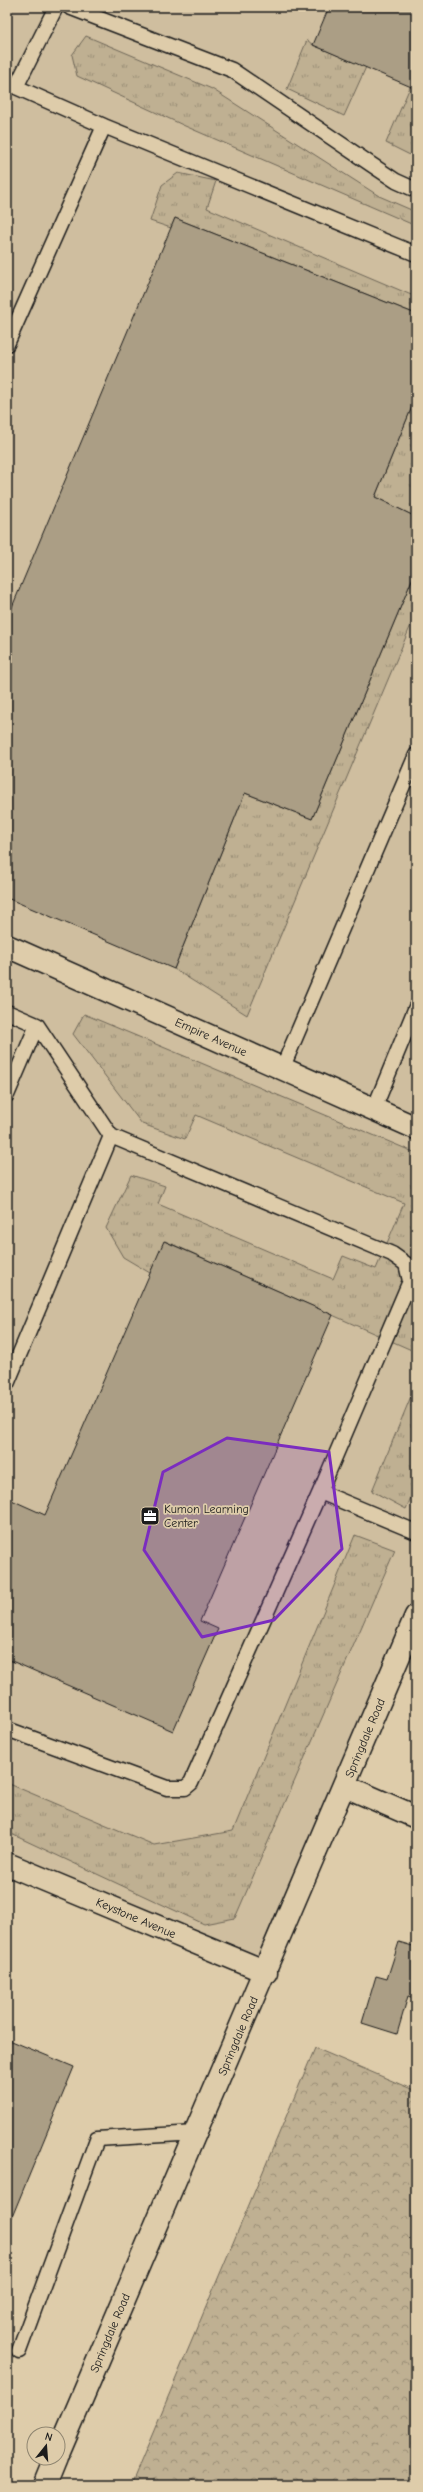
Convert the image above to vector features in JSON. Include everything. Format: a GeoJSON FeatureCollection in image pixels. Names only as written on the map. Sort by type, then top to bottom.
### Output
{"type":"FeatureCollection","features":[{"type":"Feature","properties":{"kind":"main road","name":"Empire Avenue"},"geometry":{"type":"LineString","coordinates":[[7,946],[416,1128]]}},
{"type":"Feature","properties":{"kind":"main road","name":"Springdale Road"},"geometry":{"type":"LineString","coordinates":[[66,2435],[266,1972],[416,1616]]}},
{"type":"Feature","properties":{"kind":"main road"},"geometry":{"type":"LineString","coordinates":[[345,1786],[416,1817]]}},
{"type":"Feature","properties":{"kind":"main road","name":"Keystone Avenue"},"geometry":{"type":"LineString","coordinates":[[7,1864],[266,1972]]}},
{"type":"Feature","properties":{"kind":"main road"},"geometry":{"type":"LineString","coordinates":[[45,2485],[53,2466]]}},
{"type":"Feature","properties":{"kind":"lane"},"geometry":{"type":"LineString","coordinates":[[56,7],[12,85],[104,126],[416,254]]}},
{"type":"Feature","properties":{"kind":"lane"},"geometry":{"type":"LineString","coordinates":[[69,7],[232,70],[384,173],[416,190]]}},
{"type":"Feature","properties":{"kind":"lane"},"geometry":{"type":"LineString","coordinates":[[7,344],[104,126]]}},
{"type":"Feature","properties":{"kind":"lane"},"geometry":{"type":"LineString","coordinates":[[282,1069],[416,755]]}},
{"type":"Feature","properties":{"kind":"lane"},"geometry":{"type":"LineString","coordinates":[[374,1109],[416,1007]]}},
{"type":"Feature","properties":{"kind":"lane"},"geometry":{"type":"LineString","coordinates":[[7,1012],[37,1025],[111,1136],[392,1254],[406,1264],[410,1281],[406,1294],[196,1776],[185,1788],[167,1788],[7,1729]]}},
{"type":"Feature","properties":{"kind":"lane"},"geometry":{"type":"LineString","coordinates":[[7,1095],[37,1025]]}},
{"type":"Feature","properties":{"kind":"lane"},"geometry":{"type":"LineString","coordinates":[[7,1384],[111,1136]]}},
{"type":"Feature","properties":{"kind":"lane"},"geometry":{"type":"LineString","coordinates":[[320,1492],[416,1532]]}},
{"type":"Feature","properties":{"kind":"lane"},"geometry":{"type":"LineString","coordinates":[[19,2351],[97,2139],[196,2133]]}},
{"type":"Feature","properties":{"kind":"highlighted area"},"geometry":{"type":"Polygon","coordinates":[[[227,1438],[329,1452],[342,1549],[274,1620],[202,1637],[144,1550],[163,1472],[227,1438]]]}},
{"type":"Feature","properties":{"kind":"shaded area"},"geometry":{"type":"Polygon","coordinates":[[[7,7],[416,7],[416,1614],[266,1972],[7,1864],[7,7]]]}},
{"type":"Feature","properties":{"kind":"green space"},"geometry":{"type":"Polygon","coordinates":[[[86,36],[212,89],[379,196],[416,212],[416,226],[185,126],[77,76],[72,55],[86,36]]]}},
{"type":"Feature","properties":{"kind":"green space"},"geometry":{"type":"Polygon","coordinates":[[[307,40],[313,45],[366,67],[344,116],[287,89],[307,40]]]}},
{"type":"Feature","properties":{"kind":"green space"},"geometry":{"type":"Polygon","coordinates":[[[410,87],[416,89],[416,158],[386,143],[410,87]]]}},
{"type":"Feature","properties":{"kind":"green space"},"geometry":{"type":"Polygon","coordinates":[[[178,173],[216,181],[207,208],[416,297],[416,314],[175,218],[171,228],[150,221],[162,185],[178,173]]]}},
{"type":"Feature","properties":{"kind":"green space"},"geometry":{"type":"Polygon","coordinates":[[[416,397],[416,517],[375,497],[416,397]]]}},
{"type":"Feature","properties":{"kind":"green space"},"geometry":{"type":"Polygon","coordinates":[[[416,570],[416,613],[247,1015],[174,969],[245,793],[312,819],[416,570]]]}},
{"type":"Feature","properties":{"kind":"green space"},"geometry":{"type":"Polygon","coordinates":[[[84,1014],[416,1153],[416,1352],[165,1241],[150,1273],[123,1257],[106,1228],[131,1175],[165,1186],[158,1204],[333,1279],[343,1256],[376,1269],[404,1203],[196,1115],[185,1139],[142,1124],[73,1034],[84,1014]]]}},
{"type":"Feature","properties":{"kind":"green space"},"geometry":{"type":"Polygon","coordinates":[[[416,1384],[416,1486],[406,1509],[372,1491],[416,1384]]]}},
{"type":"Feature","properties":{"kind":"green space"},"geometry":{"type":"Polygon","coordinates":[[[355,1535],[395,1550],[235,1918],[204,1924],[7,1832],[7,1783],[154,1845],[233,1831],[355,1535]]]}},
{"type":"Feature","properties":{"kind":"green space"},"geometry":{"type":"Polygon","coordinates":[[[315,2048],[416,2091],[416,2485],[131,2485],[315,2048]]]}},
{"type":"Feature","properties":{"kind":"building"},"geometry":{"type":"Polygon","coordinates":[[[329,7],[416,7],[416,89],[313,45],[329,7]]]}},
{"type":"Feature","properties":{"kind":"building"},"geometry":{"type":"Polygon","coordinates":[[[175,218],[416,314],[416,397],[375,497],[416,517],[416,570],[312,819],[245,793],[174,969],[7,898],[7,619],[175,218]]]}},
{"type":"Feature","properties":{"kind":"building"},"geometry":{"type":"Polygon","coordinates":[[[164,1241],[333,1315],[200,1621],[218,1629],[173,1731],[7,1659],[7,1498],[45,1515],[164,1241]]]}},
{"type":"Feature","properties":{"kind":"building"},"geometry":{"type":"Polygon","coordinates":[[[399,1942],[416,1947],[416,1999],[408,1996],[397,2034],[362,2023],[376,1976],[387,1979],[399,1942]]]}},
{"type":"Feature","properties":{"kind":"building"},"geometry":{"type":"Polygon","coordinates":[[[7,2039],[74,2067],[7,2229],[7,2039]]]}},
{"type":"Feature","properties":{"kind":"place","name":"Kumon Learning Center"},"geometry":{"type":"Point","coordinates":[150,1516]}}]}
